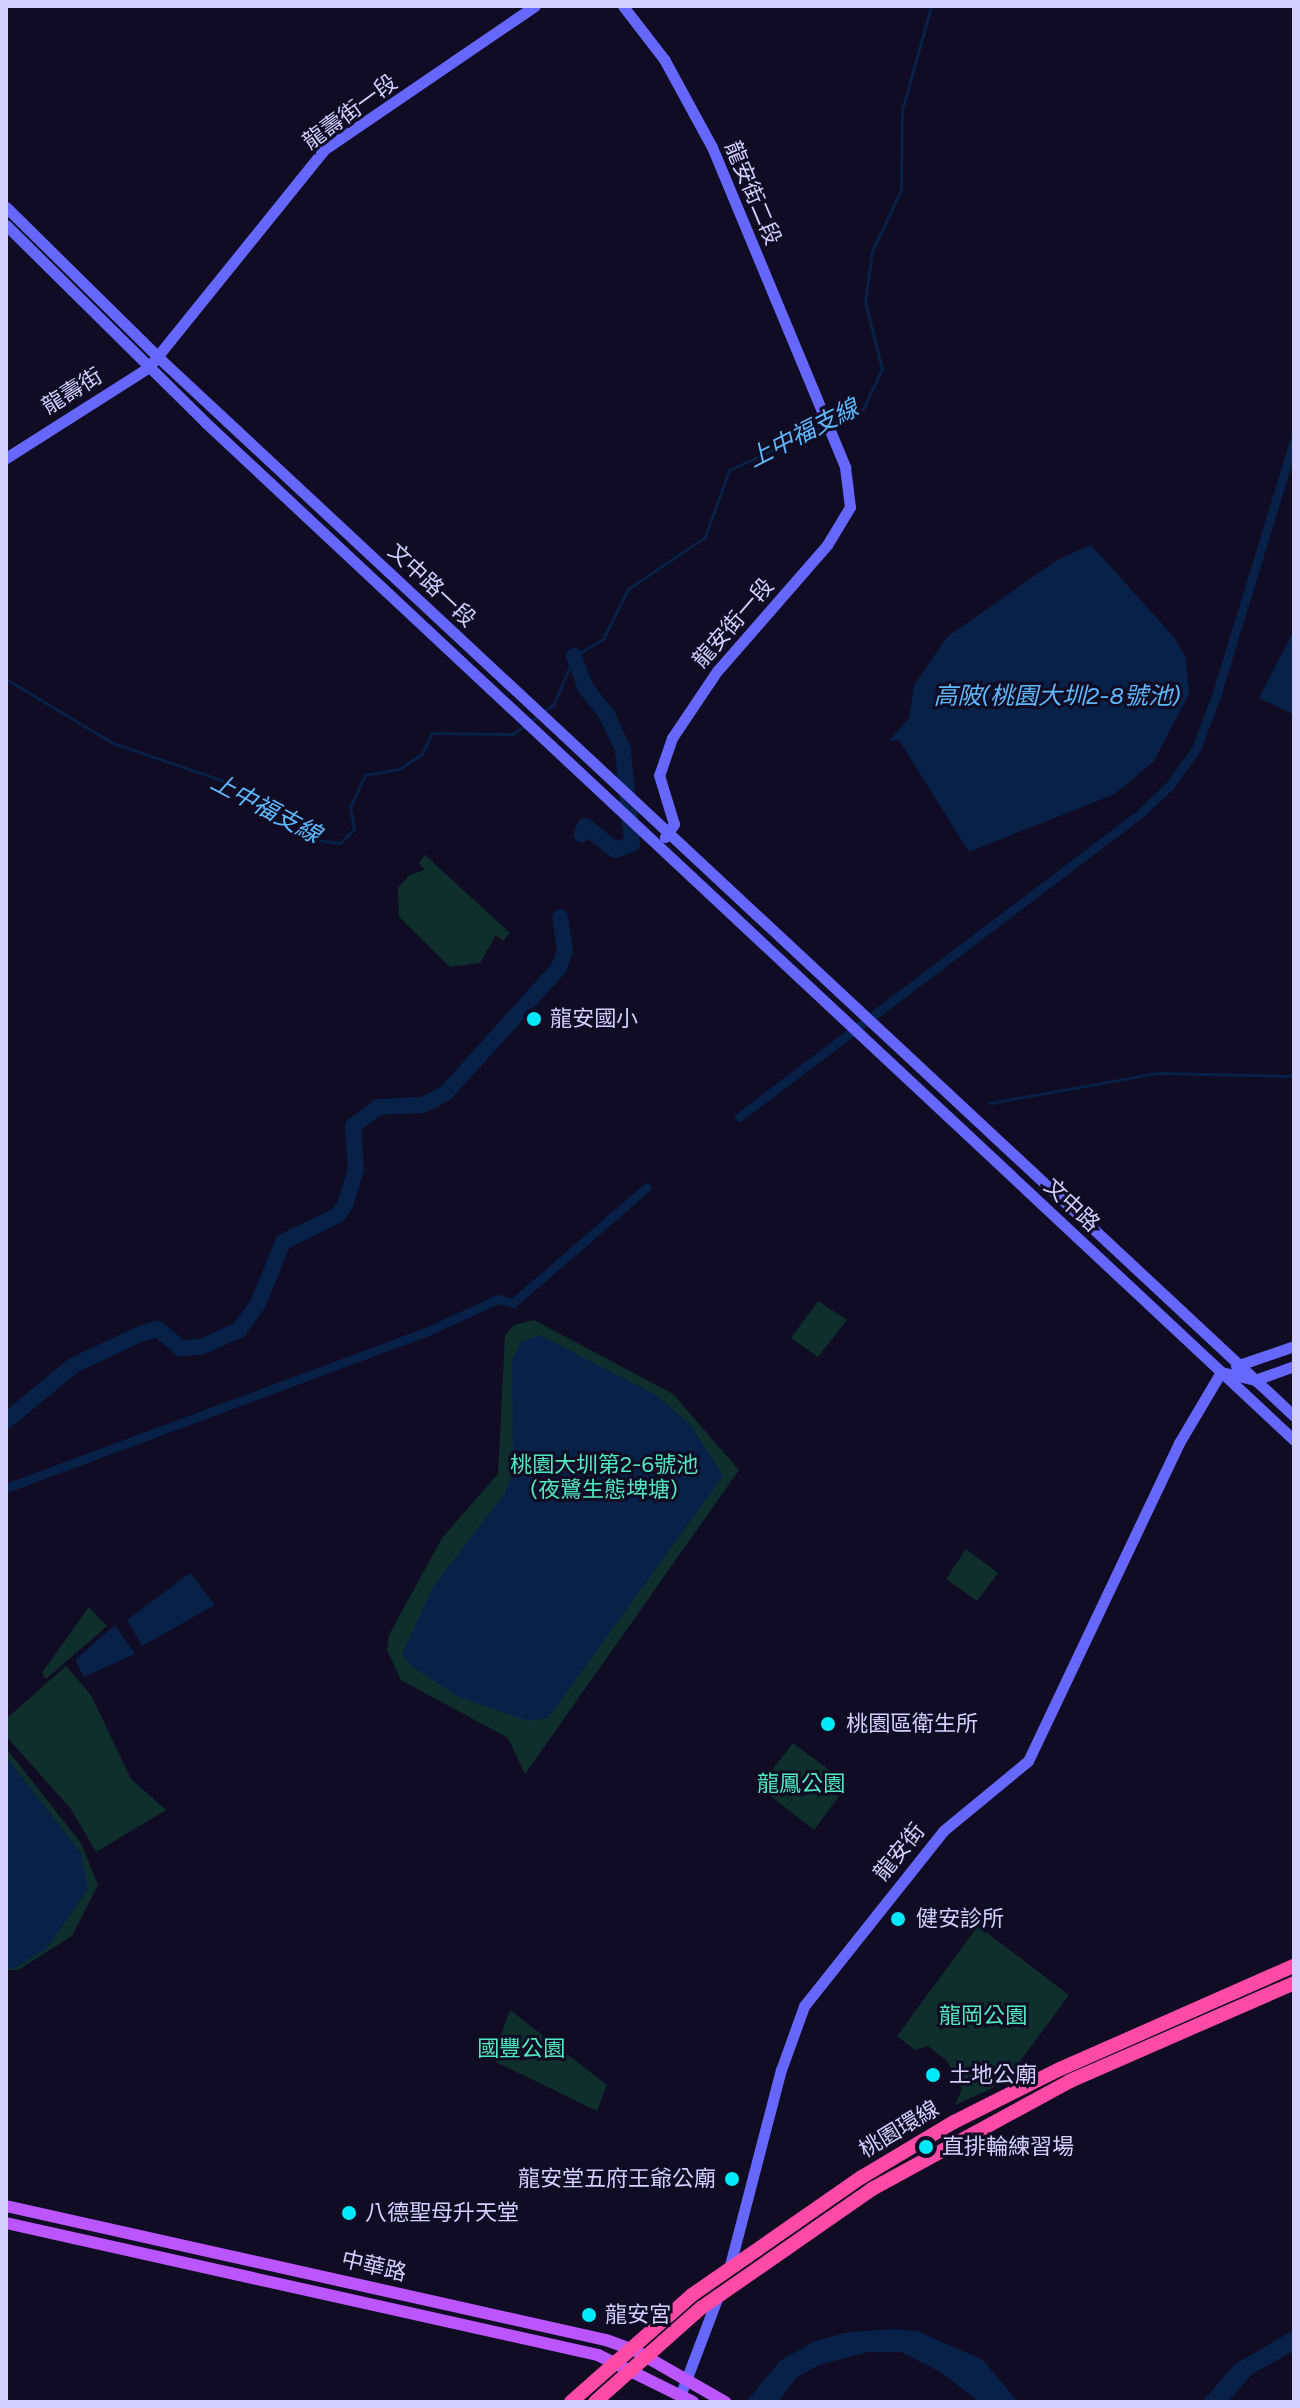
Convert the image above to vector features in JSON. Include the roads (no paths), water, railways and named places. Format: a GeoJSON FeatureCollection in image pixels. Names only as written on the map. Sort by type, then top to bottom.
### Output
{"type":"FeatureCollection","features":[{"type":"Feature","properties":{"kind":"highway","name":"桃園環線"},"geometry":{"type":"LineString","coordinates":[[571,2402],[692,2295],[875,2169],[1060,2069],[1294,1966]]}},
{"type":"Feature","properties":{"kind":"highway","name":"桃園環線"},"geometry":{"type":"LineString","coordinates":[[595,2402],[701,2308],[872,2189],[1070,2081],[1294,1983]]}},
{"type":"Feature","properties":{"kind":"main road","name":"中華路"},"geometry":{"type":"LineString","coordinates":[[6,2206],[571,2331],[636,2351],[723,2401]]}},
{"type":"Feature","properties":{"kind":"main road","name":"中華路"},"geometry":{"type":"LineString","coordinates":[[6,2223],[598,2355],[693,2402]]}},
{"type":"Feature","properties":{"kind":"street","name":"龍壽街一段"},"geometry":{"type":"LineString","coordinates":[[158,357],[325,149],[535,6]]}},
{"type":"Feature","properties":{"kind":"street","name":"龍安街二段"},"geometry":{"type":"LineString","coordinates":[[623,6],[690,103],[830,432]]}},
{"type":"Feature","properties":{"kind":"street","name":"文中路一段"},"geometry":{"type":"LineString","coordinates":[[6,207],[158,357],[836,987]]}},
{"type":"Feature","properties":{"kind":"street","name":"文中路一段"},"geometry":{"type":"LineString","coordinates":[[6,225],[148,368],[823,998]]}},
{"type":"Feature","properties":{"kind":"street","name":"龍壽街"},"geometry":{"type":"LineString","coordinates":[[6,458],[148,368],[158,357]]}},
{"type":"Feature","properties":{"kind":"street","name":"龍安街一段"},"geometry":{"type":"LineString","coordinates":[[670,833],[674,824],[659,775],[672,738],[717,671],[827,545],[850,507],[845,467],[830,432]]}},
{"type":"Feature","properties":{"kind":"street"},"geometry":{"type":"LineString","coordinates":[[352,560],[363,548]]}},
{"type":"Feature","properties":{"kind":"street"},"geometry":{"type":"LineString","coordinates":[[656,840],[670,833]]}},
{"type":"Feature","properties":{"kind":"street","name":"文中路"},"geometry":{"type":"LineString","coordinates":[[836,987],[1294,1416]]}},
{"type":"Feature","properties":{"kind":"street","name":"文中路"},"geometry":{"type":"LineString","coordinates":[[823,998],[1294,1440]]}},
{"type":"Feature","properties":{"kind":"street"},"geometry":{"type":"LineString","coordinates":[[939,1105],[949,1095]]}},
{"type":"Feature","properties":{"kind":"street"},"geometry":{"type":"LineString","coordinates":[[1221,1372],[1294,1346]]}},
{"type":"Feature","properties":{"kind":"street"},"geometry":{"type":"LineString","coordinates":[[1221,1372],[1255,1380],[1294,1366]]}},
{"type":"Feature","properties":{"kind":"street","name":"龍安街"},"geometry":{"type":"LineString","coordinates":[[680,2396],[736,2252],[781,2070],[804,2006],[943,1831],[1028,1761],[1184,1432],[1221,1372]]}},
{"type":"Feature","properties":{"kind":"water","name":"高陂(桃園大圳2-8號池)"},"geometry":{"type":"Polygon","coordinates":[[[1091,545],[1174,637],[1186,658],[1189,694],[1154,761],[1115,794],[969,852],[899,740],[889,741],[909,718],[914,685],[947,637],[1057,560],[1091,545]]]}},
{"type":"Feature","properties":{"kind":"water"},"geometry":{"type":"Polygon","coordinates":[[[1294,630],[1294,715],[1259,698],[1294,630]]]}},
{"type":"Feature","properties":{"kind":"water","name":"桃園大圳第2-6號池 (夜鷺生態埤塘)"},"geometry":{"type":"Polygon","coordinates":[[[540,1335],[656,1395],[691,1425],[723,1476],[548,1718],[527,1721],[459,1697],[412,1667],[402,1654],[433,1587],[505,1493],[513,1471],[512,1360],[521,1342],[540,1335]]]}},
{"type":"Feature","properties":{"kind":"water"},"geometry":{"type":"Polygon","coordinates":[[[190,1573],[215,1605],[142,1646],[127,1620],[190,1573]]]}},
{"type":"Feature","properties":{"kind":"water"},"geometry":{"type":"Polygon","coordinates":[[[115,1625],[135,1654],[84,1677],[75,1660],[115,1625]]]}},
{"type":"Feature","properties":{"kind":"water"},"geometry":{"type":"Polygon","coordinates":[[[6,1757],[81,1853],[88,1889],[47,1948],[15,1968],[6,1969],[6,1757]]]}},
{"type":"Feature","properties":{"kind":"water"},"geometry":{"type":"Polygon","coordinates":[[[1294,2330],[1294,2351],[1252,2374],[1228,2402],[1202,2402],[1235,2364],[1294,2330]]]}},
{"type":"Feature","properties":{"kind":"water"},"geometry":{"type":"Polygon","coordinates":[[[917,2331],[983,2360],[1018,2402],[979,2402],[942,2373],[901,2352],[869,2352],[819,2365],[797,2377],[778,2402],[746,2402],[780,2361],[813,2342],[848,2332],[917,2331]]]}},
{"type":"Feature","properties":{"kind":"waterway","name":"上中福支線"},"geometry":{"type":"LineString","coordinates":[[6,679],[113,743],[224,781],[323,841],[340,843],[354,829],[350,807],[365,775],[399,769],[422,754],[432,733],[513,734],[554,704],[574,656],[603,639],[628,589],[705,537],[729,470],[863,409],[882,369],[865,302],[872,251],[901,190],[902,110],[931,6]]}},
{"type":"Feature","properties":{"kind":"waterway"},"geometry":{"type":"LineString","coordinates":[[739,1117],[1141,813],[1170,785],[1196,749],[1216,696],[1294,441]]}},
{"type":"Feature","properties":{"kind":"waterway"},"geometry":{"type":"LineString","coordinates":[[574,656],[585,687],[607,715],[623,750],[632,844],[615,850],[585,826],[582,834]]}},
{"type":"Feature","properties":{"kind":"waterway"},"geometry":{"type":"LineString","coordinates":[[6,1421],[74,1365],[140,1334],[158,1329],[181,1348],[201,1347],[239,1330],[258,1304],[283,1242],[338,1215],[345,1205],[356,1170],[353,1126],[378,1107],[423,1105],[445,1094],[559,968],[565,951],[560,917]]}},
{"type":"Feature","properties":{"kind":"waterway"},"geometry":{"type":"LineString","coordinates":[[990,1103],[1157,1073],[1294,1076]]}},
{"type":"Feature","properties":{"kind":"waterway"},"geometry":{"type":"LineString","coordinates":[[6,1488],[428,1331],[498,1299],[513,1303],[647,1187]]}},
{"type":"Feature","properties":{"kind":"place","name":"龍安國小"},"geometry":{"type":"Point","coordinates":[534,1019]}},
{"type":"Feature","properties":{"kind":"place","name":"桃園區衛生所"},"geometry":{"type":"Point","coordinates":[828,1724]}},
{"type":"Feature","properties":{"kind":"place","name":"健安診所"},"geometry":{"type":"Point","coordinates":[898,1919]}},
{"type":"Feature","properties":{"kind":"place","name":"土地公廟"},"geometry":{"type":"Point","coordinates":[933,2075]}},
{"type":"Feature","properties":{"kind":"place","name":"直排輪練習場"},"geometry":{"type":"Point","coordinates":[926,2147]}},
{"type":"Feature","properties":{"kind":"place","name":"龍安堂五府王爺公廟"},"geometry":{"type":"Point","coordinates":[732,2179]}},
{"type":"Feature","properties":{"kind":"place","name":"八德聖母升天堂"},"geometry":{"type":"Point","coordinates":[349,2213]}},
{"type":"Feature","properties":{"kind":"place","name":"龍安宮"},"geometry":{"type":"Point","coordinates":[589,2315]}},
{"type":"Feature","properties":{"kind":"park label","name":"龍鳳公園"},"geometry":{"type":"Point","coordinates":[801,1784]}},
{"type":"Feature","properties":{"kind":"park label","name":"龍岡公園"},"geometry":{"type":"Point","coordinates":[983,2016]}},
{"type":"Feature","properties":{"kind":"park label","name":"國豐公園"},"geometry":{"type":"Point","coordinates":[521,2049]}}]}
